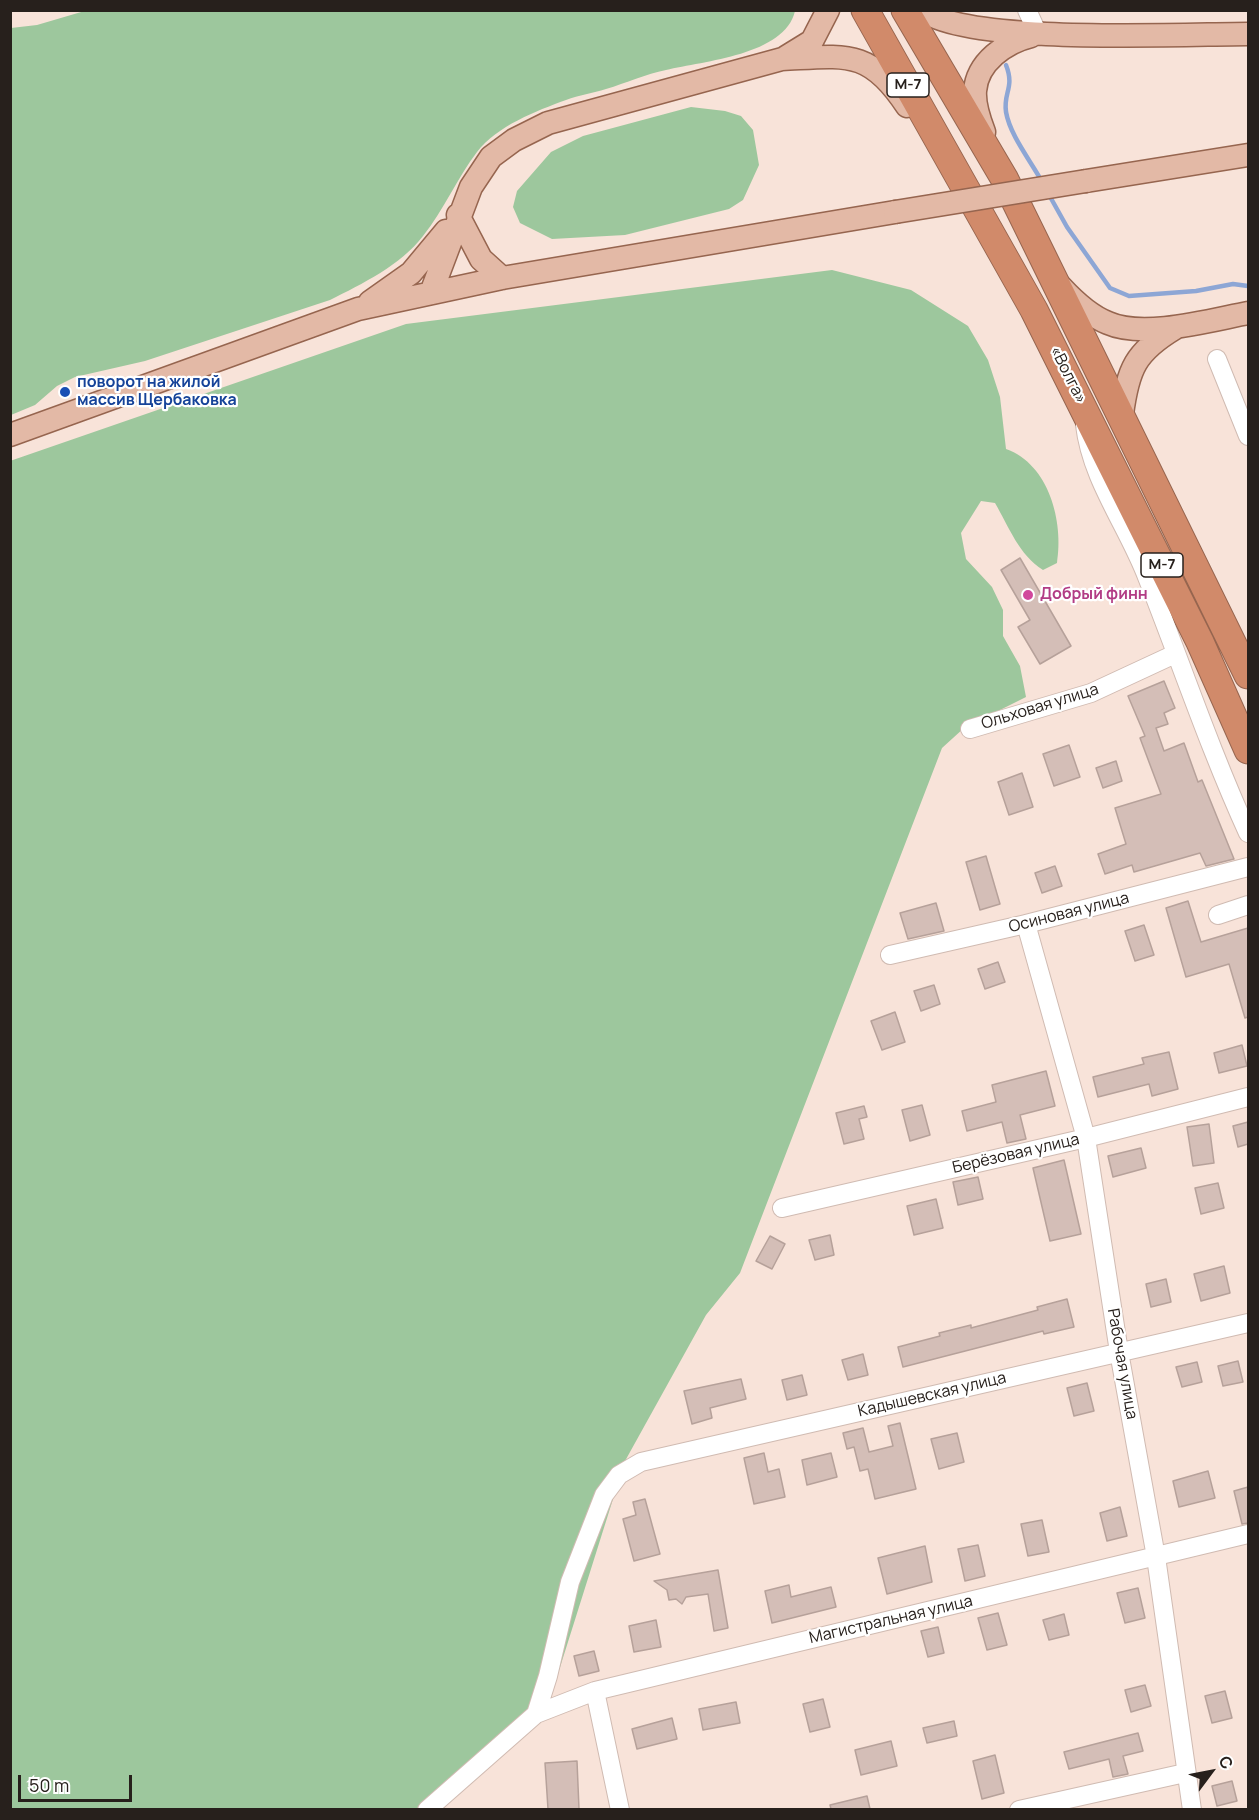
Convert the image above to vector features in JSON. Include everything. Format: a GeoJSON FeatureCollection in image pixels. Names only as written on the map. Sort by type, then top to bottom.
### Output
{"type":"FeatureCollection","features":[{"type":"Feature","properties":{"kind":"highway","name":"«Волга»"},"geometry":{"type":"LineString","coordinates":[[865,10],[951,159],[1082,402],[1200,642],[1248,750]]}},
{"type":"Feature","properties":{"kind":"highway","name":"«Волга»"},"geometry":{"type":"LineString","coordinates":[[905,10],[982,130],[1248,675]]}},
{"type":"Feature","properties":{"kind":"main road"},"geometry":{"type":"LineString","coordinates":[[782,59],[812,41],[828,10]]}},
{"type":"Feature","properties":{"kind":"main road"},"geometry":{"type":"LineString","coordinates":[[917,10],[982,130]]}},
{"type":"Feature","properties":{"kind":"main road"},"geometry":{"type":"LineString","coordinates":[[923,10],[944,22],[961,26],[1038,34],[1248,34]]}},
{"type":"Feature","properties":{"kind":"main road"},"geometry":{"type":"LineString","coordinates":[[982,130],[975,88],[988,62],[1007,45],[1038,34]]}},
{"type":"Feature","properties":{"kind":"main road"},"geometry":{"type":"LineString","coordinates":[[431,293],[458,215],[471,187],[491,157],[528,132],[548,123],[782,59],[855,58],[876,68],[893,84],[927,136],[951,159]]}},
{"type":"Feature","properties":{"kind":"main road"},"geometry":{"type":"LineString","coordinates":[[10,435],[358,309],[502,278],[1248,155]]}},
{"type":"Feature","properties":{"kind":"main road"},"geometry":{"type":"LineString","coordinates":[[458,215],[481,259],[502,278]]}},
{"type":"Feature","properties":{"kind":"main road"},"geometry":{"type":"LineString","coordinates":[[358,309],[411,273],[458,215]]}},
{"type":"Feature","properties":{"kind":"main road"},"geometry":{"type":"LineString","coordinates":[[1056,282],[1084,309],[1107,323],[1140,328],[1179,326],[1248,313]]}},
{"type":"Feature","properties":{"kind":"main road"},"geometry":{"type":"LineString","coordinates":[[1122,414],[1130,371],[1138,356],[1153,342],[1179,326]]}},
{"type":"Feature","properties":{"kind":"street"},"geometry":{"type":"LineString","coordinates":[[1027,10],[1038,34]]}},
{"type":"Feature","properties":{"kind":"street"},"geometry":{"type":"LineString","coordinates":[[1217,359],[1248,436]]}},
{"type":"Feature","properties":{"kind":"street"},"geometry":{"type":"LineString","coordinates":[[1082,402],[1088,448],[1147,576],[1175,654],[1248,833]]}},
{"type":"Feature","properties":{"kind":"street","name":"Ольховая улица"},"geometry":{"type":"LineString","coordinates":[[970,729],[1091,693],[1175,654]]}},
{"type":"Feature","properties":{"kind":"street","name":"Осиновая улица"},"geometry":{"type":"LineString","coordinates":[[890,955],[1026,924],[1248,867]]}},
{"type":"Feature","properties":{"kind":"street"},"geometry":{"type":"LineString","coordinates":[[1218,915],[1248,905]]}},
{"type":"Feature","properties":{"kind":"street","name":"Рабочая улица"},"geometry":{"type":"LineString","coordinates":[[1026,924],[1086,1138],[1119,1352],[1156,1557],[1185,1773],[1192,1809]]}},
{"type":"Feature","properties":{"kind":"street","name":"Берёзовая улица"},"geometry":{"type":"LineString","coordinates":[[782,1208],[1086,1138],[1248,1097]]}},
{"type":"Feature","properties":{"kind":"street","name":"Кадышевская улица"},"geometry":{"type":"LineString","coordinates":[[536,1714],[548,1676],[570,1582],[604,1495],[619,1475],[640,1462],[1248,1323]]}},
{"type":"Feature","properties":{"kind":"street","name":"Магистральная улица"},"geometry":{"type":"LineString","coordinates":[[536,1714],[595,1691],[1248,1534]]}},
{"type":"Feature","properties":{"kind":"street"},"geometry":{"type":"LineString","coordinates":[[595,1691],[620,1809]]}},
{"type":"Feature","properties":{"kind":"street"},"geometry":{"type":"LineString","coordinates":[[427,1809],[536,1714]]}},
{"type":"Feature","properties":{"kind":"street"},"geometry":{"type":"LineString","coordinates":[[1020,1809],[1185,1773]]}},
{"type":"Feature","properties":{"kind":"green space"},"geometry":{"type":"Polygon","coordinates":[[[88,10],[795,11],[788,26],[776,38],[760,47],[721,59],[658,72],[571,98],[530,114],[506,127],[495,134],[477,152],[431,226],[404,256],[380,273],[330,300],[145,361],[75,377],[57,386],[35,405],[11,415],[11,28],[37,25],[88,10]]]}},
{"type":"Feature","properties":{"kind":"green space"},"geometry":{"type":"Polygon","coordinates":[[[691,107],[725,111],[741,116],[753,130],[759,165],[743,200],[729,209],[625,235],[552,239],[520,223],[513,207],[517,191],[551,152],[583,136],[691,107]]]}},
{"type":"Feature","properties":{"kind":"green space"},"geometry":{"type":"Polygon","coordinates":[[[832,270],[911,290],[968,326],[988,360],[1000,397],[1006,449],[1033,467],[1050,496],[1058,530],[1057,563],[1043,570],[1027,557],[995,503],[981,501],[961,533],[966,559],[992,587],[1003,610],[1003,636],[1020,666],[1026,697],[964,728],[942,748],[740,1273],[706,1315],[625,1461],[550,1699],[421,1809],[11,1809],[10,461],[406,324],[832,270]]]}},
{"type":"Feature","properties":{"kind":"building","name":"Добрый финн"},"geometry":{"type":"Polygon","coordinates":[[[1020,558],[1071,646],[1040,664],[1018,627],[1030,620],[1001,570],[1020,558]]]}},
{"type":"Feature","properties":{"kind":"building"},"geometry":{"type":"Polygon","coordinates":[[[1164,681],[1175,708],[1164,713],[1168,724],[1156,728],[1164,751],[1184,743],[1198,782],[1202,780],[1234,859],[1206,866],[1200,853],[1134,872],[1132,865],[1105,874],[1098,854],[1126,844],[1115,808],[1161,794],[1140,738],[1145,736],[1128,696],[1164,681]]]}},
{"type":"Feature","properties":{"kind":"building"},"geometry":{"type":"Polygon","coordinates":[[[1069,745],[1080,777],[1054,786],[1043,754],[1069,745]]]}},
{"type":"Feature","properties":{"kind":"building"},"geometry":{"type":"Polygon","coordinates":[[[1116,761],[1122,781],[1103,788],[1096,768],[1116,761]]]}},
{"type":"Feature","properties":{"kind":"building"},"geometry":{"type":"Polygon","coordinates":[[[1022,773],[1033,807],[1009,815],[998,782],[1022,773]]]}},
{"type":"Feature","properties":{"kind":"building"},"geometry":{"type":"Polygon","coordinates":[[[986,856],[1000,904],[980,910],[966,862],[986,856]]]}},
{"type":"Feature","properties":{"kind":"building"},"geometry":{"type":"Polygon","coordinates":[[[1055,866],[1062,886],[1042,893],[1035,873],[1055,866]]]}},
{"type":"Feature","properties":{"kind":"building"},"geometry":{"type":"Polygon","coordinates":[[[1188,901],[1201,942],[1248,928],[1248,1017],[1245,1018],[1229,964],[1186,977],[1166,908],[1188,901]]]}},
{"type":"Feature","properties":{"kind":"building"},"geometry":{"type":"Polygon","coordinates":[[[936,903],[944,931],[908,939],[900,913],[936,903]]]}},
{"type":"Feature","properties":{"kind":"building"},"geometry":{"type":"Polygon","coordinates":[[[1144,925],[1154,955],[1135,961],[1125,931],[1144,925]]]}},
{"type":"Feature","properties":{"kind":"building"},"geometry":{"type":"Polygon","coordinates":[[[998,962],[1005,982],[985,989],[978,969],[998,962]]]}},
{"type":"Feature","properties":{"kind":"building"},"geometry":{"type":"Polygon","coordinates":[[[934,985],[940,1004],[921,1011],[914,991],[934,985]]]}},
{"type":"Feature","properties":{"kind":"building"},"geometry":{"type":"Polygon","coordinates":[[[895,1012],[905,1042],[882,1050],[871,1021],[895,1012]]]}},
{"type":"Feature","properties":{"kind":"building"},"geometry":{"type":"Polygon","coordinates":[[[1242,1045],[1247,1066],[1219,1073],[1214,1053],[1242,1045]]]}},
{"type":"Feature","properties":{"kind":"building"},"geometry":{"type":"Polygon","coordinates":[[[1169,1052],[1178,1089],[1152,1096],[1149,1084],[1098,1097],[1093,1077],[1144,1064],[1142,1058],[1169,1052]]]}},
{"type":"Feature","properties":{"kind":"building"},"geometry":{"type":"Polygon","coordinates":[[[1046,1071],[1055,1106],[1020,1115],[1026,1139],[1007,1143],[1002,1122],[967,1131],[962,1111],[996,1102],[992,1085],[1046,1071]]]}},
{"type":"Feature","properties":{"kind":"building"},"geometry":{"type":"Polygon","coordinates":[[[922,1105],[930,1135],[910,1141],[902,1110],[922,1105]]]}},
{"type":"Feature","properties":{"kind":"building"},"geometry":{"type":"Polygon","coordinates":[[[864,1106],[867,1117],[859,1119],[864,1139],[844,1144],[836,1113],[864,1106]]]}},
{"type":"Feature","properties":{"kind":"building"},"geometry":{"type":"Polygon","coordinates":[[[1248,1122],[1248,1144],[1238,1147],[1233,1126],[1248,1122]]]}},
{"type":"Feature","properties":{"kind":"building"},"geometry":{"type":"Polygon","coordinates":[[[1209,1124],[1214,1163],[1193,1166],[1187,1127],[1209,1124]]]}},
{"type":"Feature","properties":{"kind":"building"},"geometry":{"type":"Polygon","coordinates":[[[1141,1148],[1146,1168],[1113,1177],[1108,1156],[1141,1148]]]}},
{"type":"Feature","properties":{"kind":"building"},"geometry":{"type":"Polygon","coordinates":[[[1064,1160],[1081,1234],[1050,1241],[1033,1168],[1064,1160]]]}},
{"type":"Feature","properties":{"kind":"building"},"geometry":{"type":"Polygon","coordinates":[[[978,1177],[983,1199],[958,1205],[953,1182],[978,1177]]]}},
{"type":"Feature","properties":{"kind":"building"},"geometry":{"type":"Polygon","coordinates":[[[1218,1183],[1224,1208],[1201,1214],[1195,1188],[1218,1183]]]}},
{"type":"Feature","properties":{"kind":"building"},"geometry":{"type":"Polygon","coordinates":[[[936,1199],[943,1228],[914,1235],[907,1206],[936,1199]]]}},
{"type":"Feature","properties":{"kind":"building"},"geometry":{"type":"Polygon","coordinates":[[[830,1235],[834,1255],[815,1260],[809,1240],[830,1235]]]}},
{"type":"Feature","properties":{"kind":"building"},"geometry":{"type":"Polygon","coordinates":[[[770,1236],[785,1244],[772,1269],[756,1261],[770,1236]]]}},
{"type":"Feature","properties":{"kind":"building"},"geometry":{"type":"Polygon","coordinates":[[[1224,1266],[1230,1293],[1201,1301],[1194,1274],[1224,1266]]]}},
{"type":"Feature","properties":{"kind":"building"},"geometry":{"type":"Polygon","coordinates":[[[1166,1279],[1171,1302],[1151,1307],[1146,1284],[1166,1279]]]}},
{"type":"Feature","properties":{"kind":"building"},"geometry":{"type":"Polygon","coordinates":[[[1067,1299],[1074,1327],[1044,1334],[1043,1331],[903,1367],[898,1347],[940,1336],[939,1333],[971,1325],[971,1328],[1038,1310],[1037,1307],[1067,1299]]]}},
{"type":"Feature","properties":{"kind":"building"},"geometry":{"type":"Polygon","coordinates":[[[863,1354],[868,1375],[848,1380],[842,1360],[863,1354]]]}},
{"type":"Feature","properties":{"kind":"building"},"geometry":{"type":"Polygon","coordinates":[[[1238,1361],[1243,1382],[1223,1386],[1218,1366],[1238,1361]]]}},
{"type":"Feature","properties":{"kind":"building"},"geometry":{"type":"Polygon","coordinates":[[[1197,1362],[1202,1382],[1182,1387],[1176,1367],[1197,1362]]]}},
{"type":"Feature","properties":{"kind":"building"},"geometry":{"type":"Polygon","coordinates":[[[802,1375],[807,1395],[787,1400],[782,1380],[802,1375]]]}},
{"type":"Feature","properties":{"kind":"building"},"geometry":{"type":"Polygon","coordinates":[[[741,1379],[746,1399],[710,1408],[712,1418],[692,1424],[684,1391],[741,1379]]]}},
{"type":"Feature","properties":{"kind":"building"},"geometry":{"type":"Polygon","coordinates":[[[1087,1383],[1094,1411],[1074,1416],[1067,1388],[1087,1383]]]}},
{"type":"Feature","properties":{"kind":"building"},"geometry":{"type":"Polygon","coordinates":[[[900,1423],[916,1489],[875,1499],[868,1469],[860,1471],[854,1447],[847,1449],[843,1433],[863,1428],[869,1452],[893,1446],[888,1426],[900,1423]]]}},
{"type":"Feature","properties":{"kind":"building"},"geometry":{"type":"Polygon","coordinates":[[[957,1433],[964,1462],[939,1469],[931,1439],[957,1433]]]}},
{"type":"Feature","properties":{"kind":"building"},"geometry":{"type":"Polygon","coordinates":[[[764,1453],[768,1472],[779,1469],[785,1497],[754,1504],[744,1458],[764,1453]]]}},
{"type":"Feature","properties":{"kind":"building"},"geometry":{"type":"Polygon","coordinates":[[[831,1453],[837,1477],[807,1485],[802,1460],[831,1453]]]}},
{"type":"Feature","properties":{"kind":"building"},"geometry":{"type":"Polygon","coordinates":[[[1208,1471],[1215,1498],[1179,1507],[1173,1481],[1208,1471]]]}},
{"type":"Feature","properties":{"kind":"building"},"geometry":{"type":"Polygon","coordinates":[[[1248,1487],[1248,1523],[1242,1524],[1234,1491],[1248,1487]]]}},
{"type":"Feature","properties":{"kind":"building"},"geometry":{"type":"Polygon","coordinates":[[[645,1499],[660,1554],[634,1561],[623,1519],[636,1515],[633,1502],[645,1499]]]}},
{"type":"Feature","properties":{"kind":"building"},"geometry":{"type":"Polygon","coordinates":[[[1120,1507],[1127,1536],[1107,1541],[1100,1513],[1120,1507]]]}},
{"type":"Feature","properties":{"kind":"building"},"geometry":{"type":"Polygon","coordinates":[[[1042,1520],[1049,1552],[1028,1556],[1021,1524],[1042,1520]]]}},
{"type":"Feature","properties":{"kind":"building"},"geometry":{"type":"Polygon","coordinates":[[[978,1545],[985,1576],[965,1581],[958,1549],[978,1545]]]}},
{"type":"Feature","properties":{"kind":"building"},"geometry":{"type":"Polygon","coordinates":[[[925,1546],[932,1582],[887,1594],[878,1558],[925,1546]]]}},
{"type":"Feature","properties":{"kind":"building"},"geometry":{"type":"Polygon","coordinates":[[[718,1570],[728,1628],[714,1631],[708,1594],[686,1597],[682,1604],[676,1599],[669,1600],[667,1590],[654,1581],[718,1570]]]}},
{"type":"Feature","properties":{"kind":"building"},"geometry":{"type":"Polygon","coordinates":[[[789,1585],[791,1597],[831,1587],[836,1607],[772,1623],[765,1591],[789,1585]]]}},
{"type":"Feature","properties":{"kind":"building"},"geometry":{"type":"Polygon","coordinates":[[[1138,1588],[1145,1618],[1125,1623],[1117,1593],[1138,1588]]]}},
{"type":"Feature","properties":{"kind":"building"},"geometry":{"type":"Polygon","coordinates":[[[998,1613],[1007,1645],[987,1650],[978,1618],[998,1613]]]}},
{"type":"Feature","properties":{"kind":"building"},"geometry":{"type":"Polygon","coordinates":[[[1064,1614],[1069,1635],[1049,1640],[1043,1620],[1064,1614]]]}},
{"type":"Feature","properties":{"kind":"building"},"geometry":{"type":"Polygon","coordinates":[[[656,1620],[661,1647],[634,1652],[629,1626],[656,1620]]]}},
{"type":"Feature","properties":{"kind":"building"},"geometry":{"type":"Polygon","coordinates":[[[938,1627],[944,1653],[928,1657],[921,1631],[938,1627]]]}},
{"type":"Feature","properties":{"kind":"building"},"geometry":{"type":"Polygon","coordinates":[[[594,1651],[599,1671],[579,1676],[574,1656],[594,1651]]]}},
{"type":"Feature","properties":{"kind":"building"},"geometry":{"type":"Polygon","coordinates":[[[1145,1685],[1151,1706],[1131,1712],[1125,1690],[1145,1685]]]}},
{"type":"Feature","properties":{"kind":"building"},"geometry":{"type":"Polygon","coordinates":[[[1225,1691],[1232,1718],[1212,1723],[1205,1696],[1225,1691]]]}},
{"type":"Feature","properties":{"kind":"building"},"geometry":{"type":"Polygon","coordinates":[[[823,1699],[830,1727],[810,1732],[803,1704],[823,1699]]]}},
{"type":"Feature","properties":{"kind":"building"},"geometry":{"type":"Polygon","coordinates":[[[736,1702],[740,1723],[703,1730],[699,1709],[736,1702]]]}},
{"type":"Feature","properties":{"kind":"building"},"geometry":{"type":"Polygon","coordinates":[[[672,1718],[677,1739],[637,1749],[632,1729],[672,1718]]]}},
{"type":"Feature","properties":{"kind":"building"},"geometry":{"type":"Polygon","coordinates":[[[954,1721],[957,1736],[927,1743],[923,1728],[954,1721]]]}},
{"type":"Feature","properties":{"kind":"building"},"geometry":{"type":"Polygon","coordinates":[[[1138,1733],[1143,1751],[1123,1756],[1128,1774],[1113,1777],[1109,1759],[1069,1769],[1064,1752],[1138,1733]]]}},
{"type":"Feature","properties":{"kind":"building"},"geometry":{"type":"Polygon","coordinates":[[[891,1741],[897,1766],[861,1775],[855,1750],[891,1741]]]}},
{"type":"Feature","properties":{"kind":"building"},"geometry":{"type":"Polygon","coordinates":[[[995,1755],[1004,1793],[982,1799],[973,1761],[995,1755]]]}},
{"type":"Feature","properties":{"kind":"building"},"geometry":{"type":"Polygon","coordinates":[[[577,1761],[579,1809],[548,1809],[545,1763],[577,1761]]]}},
{"type":"Feature","properties":{"kind":"building"},"geometry":{"type":"Polygon","coordinates":[[[1232,1781],[1237,1801],[1217,1806],[1212,1786],[1232,1781]]]}},
{"type":"Feature","properties":{"kind":"building"},"geometry":{"type":"Polygon","coordinates":[[[867,1796],[870,1809],[831,1809],[830,1805],[867,1796]]]}},
{"type":"Feature","properties":{"kind":"waterway"},"geometry":{"type":"LineString","coordinates":[[1006,65],[1009,79],[1006,99],[1008,121],[1041,180]]}},
{"type":"Feature","properties":{"kind":"waterway"},"geometry":{"type":"LineString","coordinates":[[1048,193],[1067,227],[1110,288],[1129,296],[1196,291],[1233,284],[1248,286]]}},
{"type":"Feature","properties":{"kind":"place","name":"поворот на жилой массив Щербаковка"},"geometry":{"type":"Point","coordinates":[65,392]}},
{"type":"Feature","properties":{"kind":"place","name":"Добрый финн"},"geometry":{"type":"Point","coordinates":[1028,595]}}]}
